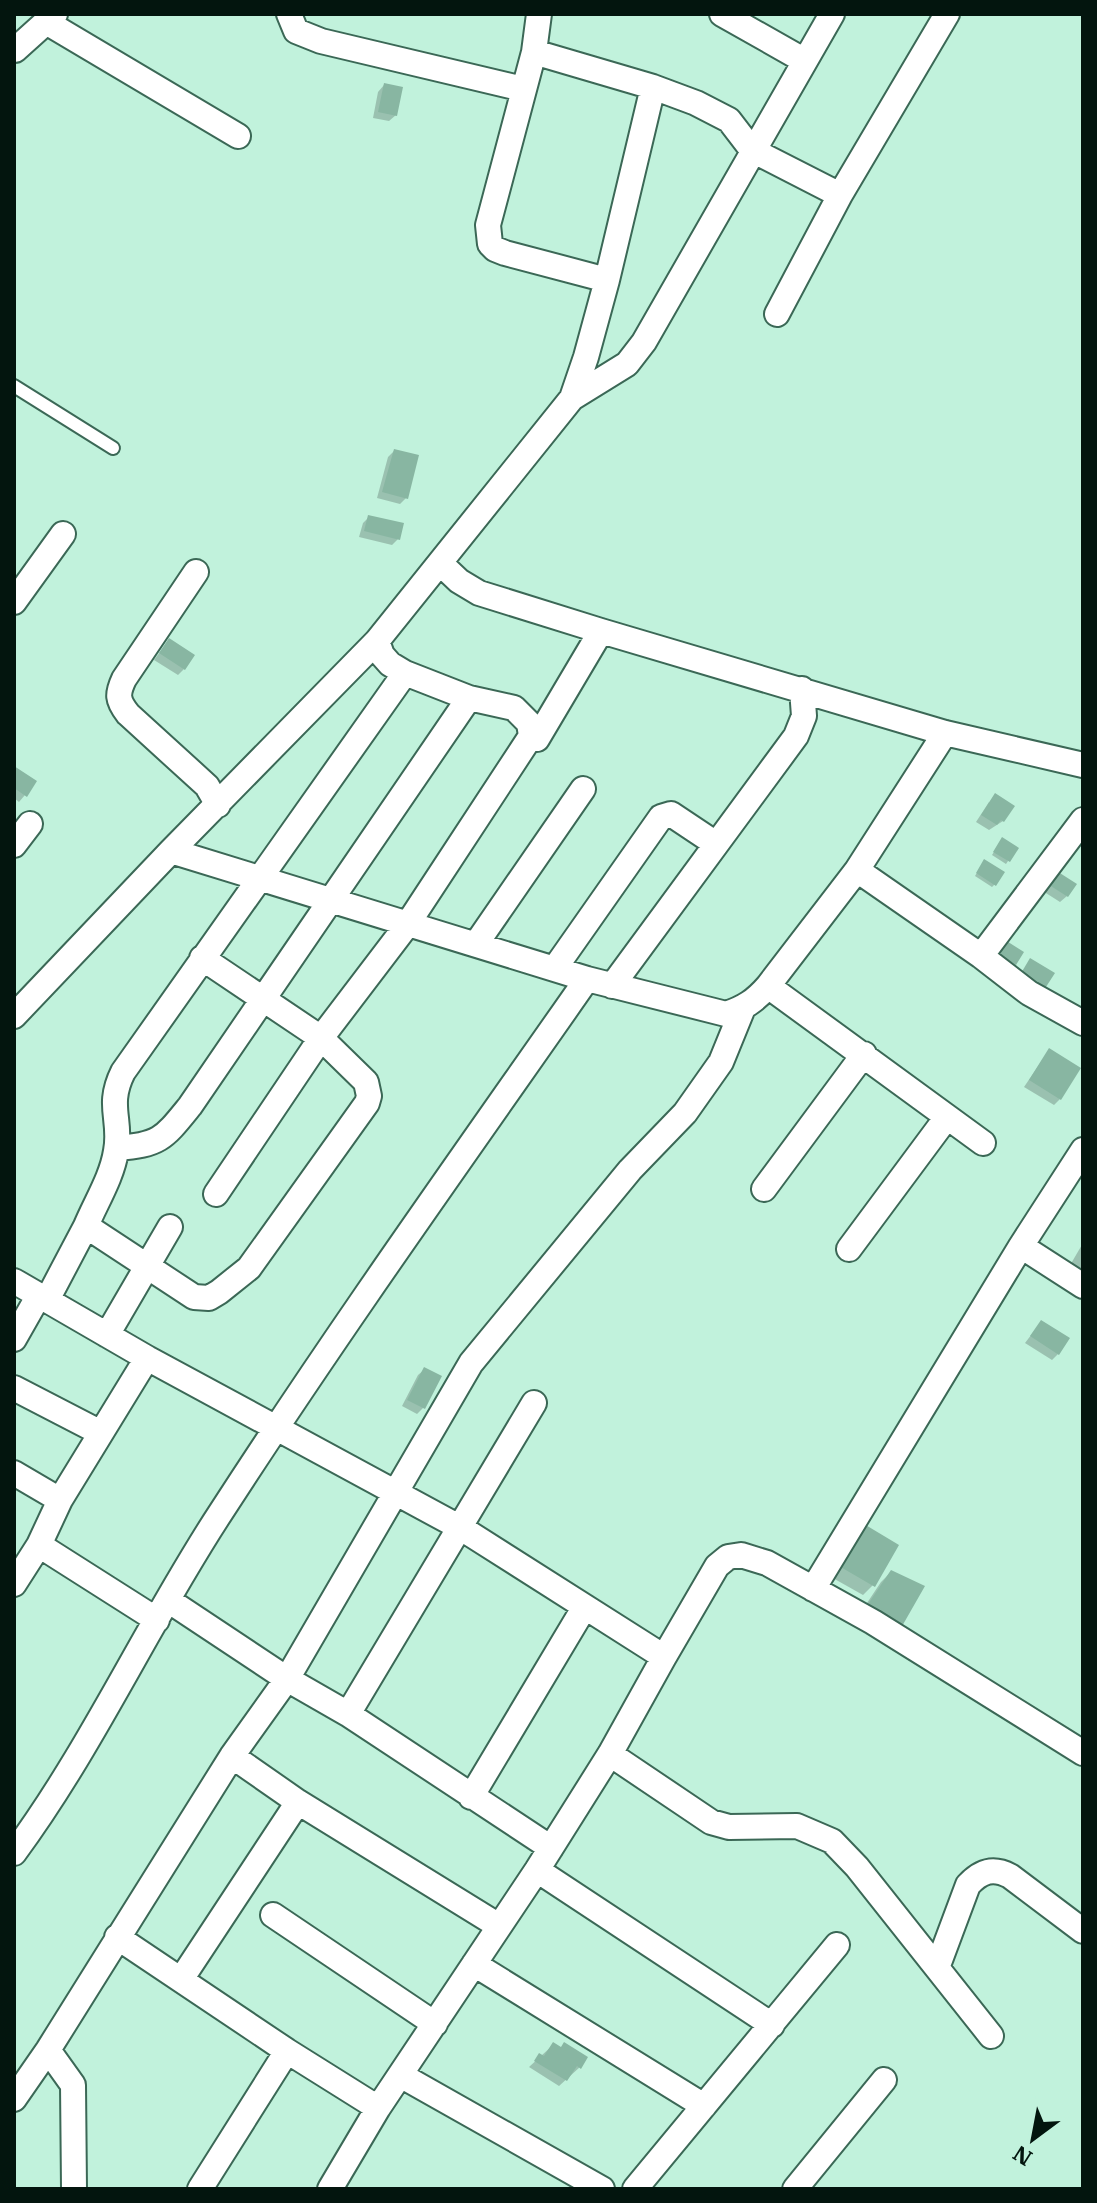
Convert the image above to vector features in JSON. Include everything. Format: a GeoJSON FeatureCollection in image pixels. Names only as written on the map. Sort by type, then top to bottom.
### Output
{"type":"FeatureCollection","features":[{"type":"Feature","properties":{"kind":"street"},"geometry":{"type":"LineString","coordinates":[[289,14],[296,31],[321,41],[523,89]]}},
{"type":"Feature","properties":{"kind":"street"},"geometry":{"type":"LineString","coordinates":[[539,14],[534,52],[488,225],[490,244],[505,253],[607,280]]}},
{"type":"Feature","properties":{"kind":"street"},"geometry":{"type":"LineString","coordinates":[[722,14],[805,61]]}},
{"type":"Feature","properties":{"kind":"street"},"geometry":{"type":"LineString","coordinates":[[572,398],[627,364],[644,342],[832,14]]}},
{"type":"Feature","properties":{"kind":"street"},"geometry":{"type":"LineString","coordinates":[[777,314],[840,195],[947,14]]}},
{"type":"Feature","properties":{"kind":"street"},"geometry":{"type":"LineString","coordinates":[[15,50],[51,18],[238,136]]}},
{"type":"Feature","properties":{"kind":"street"},"geometry":{"type":"LineString","coordinates":[[534,52],[653,87],[729,120],[752,150],[840,195]]}},
{"type":"Feature","properties":{"kind":"street"},"geometry":{"type":"LineString","coordinates":[[14,1016],[377,641],[572,398],[607,280],[653,87]]}},
{"type":"Feature","properties":{"kind":"street"},"geometry":{"type":"LineString","coordinates":[[14,602],[63,534]]}},
{"type":"Feature","properties":{"kind":"street"},"geometry":{"type":"LineString","coordinates":[[440,563],[459,581],[479,593],[945,733],[1083,765]]}},
{"type":"Feature","properties":{"kind":"street"},"geometry":{"type":"LineString","coordinates":[[196,572],[118,692],[119,702],[128,714],[207,786],[218,805]]}},
{"type":"Feature","properties":{"kind":"street"},"geometry":{"type":"LineString","coordinates":[[537,739],[601,631]]}},
{"type":"Feature","properties":{"kind":"street"},"geometry":{"type":"LineString","coordinates":[[216,1194],[321,1038],[407,925],[531,736],[529,723],[514,708],[469,698],[405,673],[382,655],[377,641]]}},
{"type":"Feature","properties":{"kind":"street"},"geometry":{"type":"LineString","coordinates":[[14,1339],[43,1298],[86,1226],[112,1168],[117,1148],[113,1108],[117,1084],[258,877],[405,673]]}},
{"type":"Feature","properties":{"kind":"street"},"geometry":{"type":"LineString","coordinates":[[612,986],[796,736],[804,716],[802,689]]}},
{"type":"Feature","properties":{"kind":"street"},"geometry":{"type":"LineString","coordinates":[[117,1148],[152,1144],[170,1131],[264,1001],[469,698]]}},
{"type":"Feature","properties":{"kind":"street"},"geometry":{"type":"LineString","coordinates":[[171,851],[587,979],[726,1014],[757,999],[768,986],[857,870],[945,733]]}},
{"type":"Feature","properties":{"kind":"street"},"geometry":{"type":"LineString","coordinates":[[476,944],[583,789]]}},
{"type":"Feature","properties":{"kind":"street"},"geometry":{"type":"LineString","coordinates":[[555,968],[661,817],[671,814],[716,844]]}},
{"type":"Feature","properties":{"kind":"street"},"geometry":{"type":"LineString","coordinates":[[981,956],[1083,820]]}},
{"type":"Feature","properties":{"kind":"street"},"geometry":{"type":"LineString","coordinates":[[14,845],[30,824]]}},
{"type":"Feature","properties":{"kind":"street"},"geometry":{"type":"LineString","coordinates":[[857,870],[1029,993],[1083,1023]]}},
{"type":"Feature","properties":{"kind":"street"},"geometry":{"type":"LineString","coordinates":[[86,1226],[194,1297],[209,1298],[249,1268],[361,1113],[369,1096],[366,1082],[360,1074],[321,1038],[202,958]]}},
{"type":"Feature","properties":{"kind":"street"},"geometry":{"type":"LineString","coordinates":[[14,1853],[64,1777],[220,1513],[587,979]]}},
{"type":"Feature","properties":{"kind":"street"},"geometry":{"type":"LineString","coordinates":[[768,986],[983,1143]]}},
{"type":"Feature","properties":{"kind":"street"},"geometry":{"type":"LineString","coordinates":[[14,2099],[48,2050],[232,1756],[287,1679],[471,1363],[630,1170],[685,1113],[721,1062],[743,1008]]}},
{"type":"Feature","properties":{"kind":"street"},"geometry":{"type":"LineString","coordinates":[[764,1189],[864,1054]]}},
{"type":"Feature","properties":{"kind":"street"},"geometry":{"type":"LineString","coordinates":[[849,1249],[947,1117]]}},
{"type":"Feature","properties":{"kind":"street"},"geometry":{"type":"LineString","coordinates":[[813,1589],[1021,1246],[1083,1150]]}},
{"type":"Feature","properties":{"kind":"street"},"geometry":{"type":"LineString","coordinates":[[107,1335],[170,1227]]}},
{"type":"Feature","properties":{"kind":"street"},"geometry":{"type":"LineString","coordinates":[[1021,1246],[1083,1286]]}},
{"type":"Feature","properties":{"kind":"street"},"geometry":{"type":"LineString","coordinates":[[14,1281],[276,1430],[461,1528],[664,1657]]}},
{"type":"Feature","properties":{"kind":"street"},"geometry":{"type":"LineString","coordinates":[[14,1584],[39,1545],[60,1500],[147,1358]]}},
{"type":"Feature","properties":{"kind":"street"},"geometry":{"type":"LineString","coordinates":[[14,1388],[101,1433]]}},
{"type":"Feature","properties":{"kind":"street"},"geometry":{"type":"LineString","coordinates":[[348,1714],[534,1403]]}},
{"type":"Feature","properties":{"kind":"street"},"geometry":{"type":"LineString","coordinates":[[14,1473],[60,1500]]}},
{"type":"Feature","properties":{"kind":"street"},"geometry":{"type":"LineString","coordinates":[[39,1545],[163,1610],[348,1714],[551,1848]]}},
{"type":"Feature","properties":{"kind":"street"},"geometry":{"type":"LineString","coordinates":[[339,2186],[378,2108],[551,1848],[610,1754],[717,1566],[728,1557],[741,1555],[767,1563],[873,1622],[1083,1753]]}},
{"type":"Feature","properties":{"kind":"street"},"geometry":{"type":"LineString","coordinates":[[471,1797],[584,1608]]}},
{"type":"Feature","properties":{"kind":"street"},"geometry":{"type":"LineString","coordinates":[[610,1754],[711,1822],[729,1827],[797,1826],[832,1841],[857,1867],[991,2036]]}},
{"type":"Feature","properties":{"kind":"street"},"geometry":{"type":"LineString","coordinates":[[232,1756],[298,1802],[499,1926]]}},
{"type":"Feature","properties":{"kind":"street"},"geometry":{"type":"LineString","coordinates":[[182,1978],[298,1802]]}},
{"type":"Feature","properties":{"kind":"street"},"geometry":{"type":"LineString","coordinates":[[537,1870],[772,2025]]}},
{"type":"Feature","properties":{"kind":"street"},"geometry":{"type":"LineString","coordinates":[[937,1968],[968,1885],[977,1875],[989,1871],[999,1870],[1010,1876],[1083,1931]]}},
{"type":"Feature","properties":{"kind":"street"},"geometry":{"type":"LineString","coordinates":[[273,1915],[435,2024]]}},
{"type":"Feature","properties":{"kind":"street"},"geometry":{"type":"LineString","coordinates":[[117,1937],[378,2108]]}},
{"type":"Feature","properties":{"kind":"street"},"geometry":{"type":"LineString","coordinates":[[635,2189],[837,1945]]}},
{"type":"Feature","properties":{"kind":"street"},"geometry":{"type":"LineString","coordinates":[[474,1964],[704,2106]]}},
{"type":"Feature","properties":{"kind":"street"},"geometry":{"type":"LineString","coordinates":[[48,2050],[73,2085],[74,2189]]}},
{"type":"Feature","properties":{"kind":"street"},"geometry":{"type":"LineString","coordinates":[[200,2189],[287,2051]]}},
{"type":"Feature","properties":{"kind":"street"},"geometry":{"type":"LineString","coordinates":[[402,2076],[602,2189]]}},
{"type":"Feature","properties":{"kind":"street"},"geometry":{"type":"LineString","coordinates":[[795,2189],[884,2080]]}},
{"type":"Feature","properties":{"kind":"lane"},"geometry":{"type":"LineString","coordinates":[[14,386],[113,448]]}},
{"type":"Feature","properties":{"kind":"building"},"geometry":{"type":"Polygon","coordinates":[[[384,83],[403,87],[397,116],[378,112],[384,83]]]}},
{"type":"Feature","properties":{"kind":"building"},"geometry":{"type":"Polygon","coordinates":[[[394,449],[419,455],[408,499],[382,492],[394,449]]]}},
{"type":"Feature","properties":{"kind":"building"},"geometry":{"type":"Polygon","coordinates":[[[368,515],[404,523],[400,540],[364,531],[368,515]]]}},
{"type":"Feature","properties":{"kind":"building"},"geometry":{"type":"Polygon","coordinates":[[[169,638],[195,655],[185,670],[159,653],[169,638]]]}},
{"type":"Feature","properties":{"kind":"building"},"geometry":{"type":"Polygon","coordinates":[[[14,766],[37,781],[27,797],[14,788],[14,766]]]}},
{"type":"Feature","properties":{"kind":"building"},"geometry":{"type":"Polygon","coordinates":[[[995,793],[1015,806],[1004,822],[1001,820],[997,825],[981,815],[995,793]]]}},
{"type":"Feature","properties":{"kind":"building"},"geometry":{"type":"Polygon","coordinates":[[[1002,837],[1019,848],[1010,862],[993,852],[1002,837]]]}},
{"type":"Feature","properties":{"kind":"building"},"geometry":{"type":"Polygon","coordinates":[[[984,859],[1005,872],[996,886],[976,873],[984,859]]]}},
{"type":"Feature","properties":{"kind":"building"},"geometry":{"type":"Polygon","coordinates":[[[1052,868],[1077,884],[1068,897],[1043,881],[1052,868]]]}},
{"type":"Feature","properties":{"kind":"building"},"geometry":{"type":"Polygon","coordinates":[[[1005,940],[1024,952],[1016,965],[997,953],[1005,940]]]}},
{"type":"Feature","properties":{"kind":"building"},"geometry":{"type":"Polygon","coordinates":[[[1030,958],[1055,973],[1044,990],[1020,975],[1030,958]]]}},
{"type":"Feature","properties":{"kind":"building"},"geometry":{"type":"Polygon","coordinates":[[[1049,1048],[1081,1068],[1061,1100],[1029,1080],[1049,1048]]]}},
{"type":"Feature","properties":{"kind":"building"},"geometry":{"type":"Polygon","coordinates":[[[1041,1320],[1070,1338],[1059,1355],[1030,1336],[1041,1320]]]}},
{"type":"Feature","properties":{"kind":"building"},"geometry":{"type":"Polygon","coordinates":[[[424,1367],[442,1376],[425,1409],[407,1400],[424,1367]]]}},
{"type":"Feature","properties":{"kind":"building"},"geometry":{"type":"Polygon","coordinates":[[[864,1524],[899,1545],[875,1587],[839,1566],[864,1524]]]}},
{"type":"Feature","properties":{"kind":"building"},"geometry":{"type":"Polygon","coordinates":[[[891,1570],[925,1586],[901,1628],[866,1607],[891,1570]]]}},
{"type":"Feature","properties":{"kind":"building"},"geometry":{"type":"Polygon","coordinates":[[[553,2042],[561,2047],[564,2042],[588,2057],[581,2069],[577,2066],[567,2081],[534,2061],[539,2053],[544,2056],[553,2042]]]}}]}
